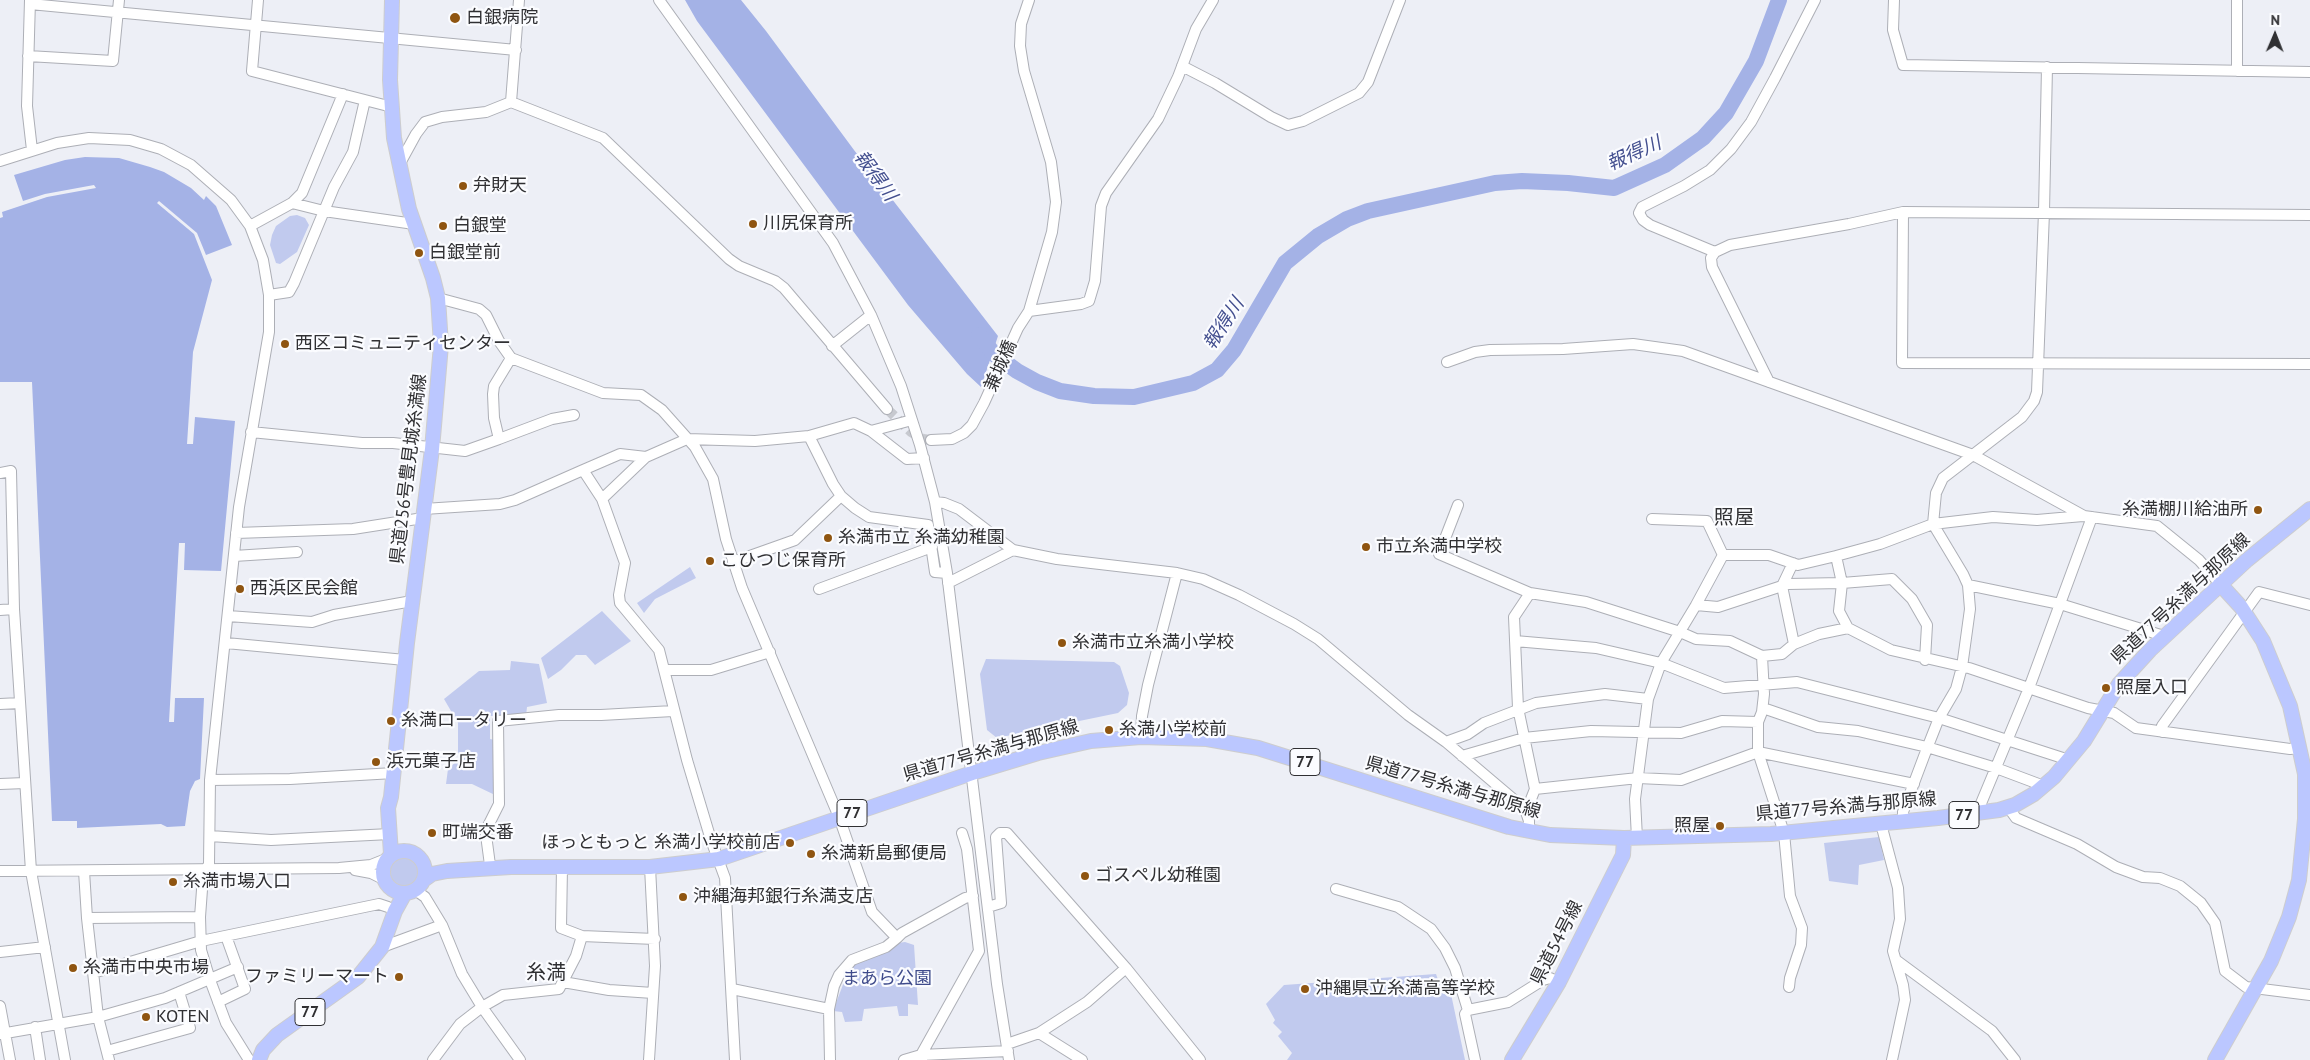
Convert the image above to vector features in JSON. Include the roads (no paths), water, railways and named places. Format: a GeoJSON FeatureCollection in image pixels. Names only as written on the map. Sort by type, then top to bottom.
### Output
{"type":"FeatureCollection","features":[{"type":"Feature","properties":{"kind":"main road","name":"県道256号豊見城糸満線"},"geometry":{"type":"LineString","coordinates":[[389,857],[390,834],[388,814],[412,601],[432,448],[441,345],[438,298],[414,224],[399,166],[392,107],[390,39],[392,0]]}},
{"type":"Feature","properties":{"kind":"main road","name":"県道77号糸満与那原線"},"geometry":{"type":"LineString","coordinates":[[407,885],[437,872],[511,868],[650,867],[719,859],[972,773],[1074,744],[1109,738],[1207,739],[1252,747],[1485,820],[1529,831],[1568,836],[1630,838],[1784,833],[1978,813],[2008,807],[2034,794],[2044,786],[2069,760],[2126,676],[2164,636],[2220,584],[2310,509]]}},
{"type":"Feature","properties":{"kind":"main road"},"geometry":{"type":"LineString","coordinates":[[2215,1060],[2271,961],[2289,917],[2299,880],[2306,810],[2305,774],[2290,706],[2263,641],[2245,613],[2220,584]]}},
{"type":"Feature","properties":{"kind":"main road","name":"県道256号豊見城糸満線"},"geometry":{"type":"LineString","coordinates":[[391,798],[398,839],[408,850]]}},
{"type":"Feature","properties":{"kind":"main road","name":"県道54号線"},"geometry":{"type":"LineString","coordinates":[[1512,1060],[1559,982],[1630,838]]}},
{"type":"Feature","properties":{"kind":"main road"},"geometry":{"type":"LineString","coordinates":[[389,857],[402,850],[408,850]]}},
{"type":"Feature","properties":{"kind":"main road","name":"77"},"geometry":{"type":"LineString","coordinates":[[366,967],[388,907],[407,885],[426,871],[422,859],[408,850]]}},
{"type":"Feature","properties":{"kind":"main road","name":"77"},"geometry":{"type":"LineString","coordinates":[[389,857],[382,872],[407,885]]}},
{"type":"Feature","properties":{"kind":"main road","name":"県道77号糸満与那原線"},"geometry":{"type":"LineString","coordinates":[[422,859],[429,862],[511,868]]}},
{"type":"Feature","properties":{"kind":"main road","name":"77"},"geometry":{"type":"LineString","coordinates":[[259,1060],[263,1050],[277,1035],[345,988],[366,967],[382,947],[407,885]]}},
{"type":"Feature","properties":{"kind":"street"},"geometry":{"type":"LineString","coordinates":[[28,56],[113,61],[119,0]]}},
{"type":"Feature","properties":{"kind":"street"},"geometry":{"type":"LineString","coordinates":[[258,0],[252,71],[392,107]]}},
{"type":"Feature","properties":{"kind":"street"},"geometry":{"type":"LineString","coordinates":[[511,102],[518,0]]}},
{"type":"Feature","properties":{"kind":"street"},"geometry":{"type":"LineString","coordinates":[[659,0],[833,243],[871,315],[901,386],[924,458],[935,502],[947,578],[994,960],[1008,1052]]}},
{"type":"Feature","properties":{"kind":"street","name":"兼城橋"},"geometry":{"type":"LineString","coordinates":[[931,440],[952,439],[964,433],[972,425],[1018,328],[1029,311],[1052,232],[1056,202],[1051,162],[1024,71],[1020,46],[1021,24],[1029,0]]}},
{"type":"Feature","properties":{"kind":"street"},"geometry":{"type":"LineString","coordinates":[[1029,311],[1081,304],[1089,301],[1095,281],[1101,206],[1106,193],[1158,119],[1182,66],[1196,28],[1213,0]]}},
{"type":"Feature","properties":{"kind":"street"},"geometry":{"type":"LineString","coordinates":[[1182,66],[1276,120],[1288,125],[1303,121],[1359,93],[1368,82],[1400,0]]}},
{"type":"Feature","properties":{"kind":"street"},"geometry":{"type":"LineString","coordinates":[[1715,252],[1650,225],[1643,220],[1639,213],[1642,207],[1684,186],[1710,170],[1731,149],[1751,122],[1776,78],[1814,0]]}},
{"type":"Feature","properties":{"kind":"street"},"geometry":{"type":"LineString","coordinates":[[1894,0],[1893,30],[1903,65],[2310,72]]}},
{"type":"Feature","properties":{"kind":"street"},"geometry":{"type":"LineString","coordinates":[[2237,0],[2237,72]]}},
{"type":"Feature","properties":{"kind":"street"},"geometry":{"type":"LineString","coordinates":[[32,150],[27,106],[30,2],[256,26],[516,50]]}},
{"type":"Feature","properties":{"kind":"street"},"geometry":{"type":"LineString","coordinates":[[1903,822],[1903,812],[1927,748],[1939,718],[1956,689],[1962,667],[1970,609],[1968,586],[1963,574],[1933,524],[1936,493],[1943,478],[2022,417],[2034,401],[2039,363],[2047,67]]}},
{"type":"Feature","properties":{"kind":"street"},"geometry":{"type":"LineString","coordinates":[[250,226],[292,203],[302,193],[343,94]]}},
{"type":"Feature","properties":{"kind":"street"},"geometry":{"type":"LineString","coordinates":[[269,295],[289,292],[324,211],[353,152],[365,100]]}},
{"type":"Feature","properties":{"kind":"street"},"geometry":{"type":"LineString","coordinates":[[399,166],[416,134],[426,122],[442,117],[486,112],[511,102],[603,138],[729,259],[739,266],[775,281],[784,288],[887,409]]}},
{"type":"Feature","properties":{"kind":"street"},"geometry":{"type":"LineString","coordinates":[[0,161],[32,150],[75,140],[106,138],[141,142],[161,149],[205,175],[231,200],[250,226],[263,260],[269,295],[269,332],[251,432],[236,533],[226,643],[210,780],[210,836],[207,870],[203,876],[200,917],[201,950],[210,980],[226,1023],[249,1060]]}},
{"type":"Feature","properties":{"kind":"street"},"geometry":{"type":"LineString","coordinates":[[292,203],[324,211],[414,224]]}},
{"type":"Feature","properties":{"kind":"street"},"geometry":{"type":"LineString","coordinates":[[1903,212],[1902,363],[2310,364]]}},
{"type":"Feature","properties":{"kind":"street"},"geometry":{"type":"LineString","coordinates":[[1769,382],[1712,266],[1711,258],[1715,252],[1730,245],[1758,238],[1849,224],[1903,212],[2310,215]]}},
{"type":"Feature","properties":{"kind":"street"},"geometry":{"type":"LineString","coordinates":[[438,298],[479,310],[486,315],[499,341],[511,358],[603,393],[641,395],[662,410],[695,447],[713,478],[733,562],[742,588],[839,817],[872,912],[897,938]]}},
{"type":"Feature","properties":{"kind":"street"},"geometry":{"type":"LineString","coordinates":[[832,346],[871,315]]}},
{"type":"Feature","properties":{"kind":"street"},"geometry":{"type":"LineString","coordinates":[[1447,362],[1475,352],[1490,350],[1562,349],[1633,344],[1683,351],[1973,455],[2088,516]]}},
{"type":"Feature","properties":{"kind":"street"},"geometry":{"type":"LineString","coordinates":[[499,439],[494,418],[494,386],[511,358]]}},
{"type":"Feature","properties":{"kind":"street"},"geometry":{"type":"LineString","coordinates":[[251,432],[362,443],[393,443],[465,451],[552,419],[574,415]]}},
{"type":"Feature","properties":{"kind":"street"},"geometry":{"type":"LineString","coordinates":[[871,432],[912,420]]}},
{"type":"Feature","properties":{"kind":"street"},"geometry":{"type":"LineString","coordinates":[[602,499],[646,457],[687,439],[755,441],[809,436],[854,423],[871,432],[907,459],[924,458]]}},
{"type":"Feature","properties":{"kind":"street"},"geometry":{"type":"LineString","coordinates":[[809,436],[822,466],[841,496],[869,517],[928,525],[935,572],[947,578],[1013,550]]}},
{"type":"Feature","properties":{"kind":"street"},"geometry":{"type":"LineString","coordinates":[[236,533],[353,529],[423,514],[500,504],[515,500],[620,454],[646,457]]}},
{"type":"Feature","properties":{"kind":"street"},"geometry":{"type":"LineString","coordinates":[[0,473],[11,470],[14,609],[31,871],[65,1060]]}},
{"type":"Feature","properties":{"kind":"street"},"geometry":{"type":"LineString","coordinates":[[583,470],[602,499],[625,563],[619,595],[620,603],[660,650],[673,711],[711,840],[726,883],[735,1060]]}},
{"type":"Feature","properties":{"kind":"street"},"geometry":{"type":"LineString","coordinates":[[733,562],[795,540],[841,496]]}},
{"type":"Feature","properties":{"kind":"street"},"geometry":{"type":"LineString","coordinates":[[935,502],[944,502],[959,508],[1013,550],[1057,559],[1177,573],[1203,579],[1239,595],[1302,629],[1318,639],[1408,715],[1446,742],[1525,809],[1529,821],[1529,831]]}},
{"type":"Feature","properties":{"kind":"street"},"geometry":{"type":"LineString","coordinates":[[1458,505],[1439,554],[1530,593],[1586,602],[1680,632],[1696,639],[1730,641],[1762,656],[1782,654],[1794,644],[1819,634],[1848,628]]}},
{"type":"Feature","properties":{"kind":"street"},"geometry":{"type":"LineString","coordinates":[[1978,813],[2029,688],[2060,604],[2088,516]]}},
{"type":"Feature","properties":{"kind":"street"},"geometry":{"type":"LineString","coordinates":[[1722,555],[1768,555],[1798,565],[1880,544],[1933,524],[1994,517],[2037,520],[2088,516],[2157,526],[2199,560],[2220,584]]}},
{"type":"Feature","properties":{"kind":"street"},"geometry":{"type":"LineString","coordinates":[[1652,519],[1707,520],[1722,555]]}},
{"type":"Feature","properties":{"kind":"street"},"geometry":{"type":"LineString","coordinates":[[819,589],[932,547]]}},
{"type":"Feature","properties":{"kind":"street"},"geometry":{"type":"LineString","coordinates":[[234,556],[297,552]]}},
{"type":"Feature","properties":{"kind":"street"},"geometry":{"type":"LineString","coordinates":[[1630,838],[1648,699],[1661,663],[1696,605],[1722,555]]}},
{"type":"Feature","properties":{"kind":"street"},"geometry":{"type":"LineString","coordinates":[[1836,556],[1842,583],[1839,611],[1848,628],[1891,650],[1925,660],[1962,667],[2102,711],[2114,712],[2136,728],[2290,749],[2300,748]]}},
{"type":"Feature","properties":{"kind":"street"},"geometry":{"type":"LineString","coordinates":[[1793,563],[1782,586],[1794,644]]}},
{"type":"Feature","properties":{"kind":"street"},"geometry":{"type":"LineString","coordinates":[[1141,737],[1142,716],[1148,685],[1177,573]]}},
{"type":"Feature","properties":{"kind":"street"},"geometry":{"type":"LineString","coordinates":[[1696,605],[1718,607],[1782,586],[1892,579],[1912,599],[1927,625],[1925,660]]}},
{"type":"Feature","properties":{"kind":"street"},"geometry":{"type":"LineString","coordinates":[[1968,586],[2060,604],[2164,636]]}},
{"type":"Feature","properties":{"kind":"street"},"geometry":{"type":"LineString","coordinates":[[2162,732],[2162,726],[2259,592],[2310,605]]}},
{"type":"Feature","properties":{"kind":"street"},"geometry":{"type":"LineString","coordinates":[[1526,812],[1534,789],[1518,708],[1514,617],[1530,593]]}},
{"type":"Feature","properties":{"kind":"street"},"geometry":{"type":"LineString","coordinates":[[228,616],[312,622],[334,615],[412,601]]}},
{"type":"Feature","properties":{"kind":"street"},"geometry":{"type":"LineString","coordinates":[[0,610],[14,609]]}},
{"type":"Feature","properties":{"kind":"street"},"geometry":{"type":"LineString","coordinates":[[1515,641],[1596,648],[1661,663],[1724,688],[1797,682],[1939,718],[2069,760]]}},
{"type":"Feature","properties":{"kind":"street"},"geometry":{"type":"LineString","coordinates":[[226,643],[405,660]]}},
{"type":"Feature","properties":{"kind":"street"},"geometry":{"type":"LineString","coordinates":[[665,670],[711,670],[770,652]]}},
{"type":"Feature","properties":{"kind":"street"},"geometry":{"type":"LineString","coordinates":[[1762,656],[1764,686],[1762,708],[1758,722],[1758,752],[1784,833],[1790,896],[1802,928],[1801,945],[1789,986]]}},
{"type":"Feature","properties":{"kind":"street"},"geometry":{"type":"LineString","coordinates":[[1446,742],[1468,734],[1484,722],[1518,708],[1558,699],[1576,699],[1605,694],[1648,699]]}},
{"type":"Feature","properties":{"kind":"street"},"geometry":{"type":"LineString","coordinates":[[0,704],[20,703]]}},
{"type":"Feature","properties":{"kind":"street"},"geometry":{"type":"LineString","coordinates":[[1762,708],[1818,727],[1858,731],[1927,748],[1996,768],[2044,786]]}},
{"type":"Feature","properties":{"kind":"street"},"geometry":{"type":"LineString","coordinates":[[490,865],[486,835],[488,826],[499,804],[498,721],[559,715],[673,711]]}},
{"type":"Feature","properties":{"kind":"street"},"geometry":{"type":"LineString","coordinates":[[1462,756],[1524,738],[1591,731],[1681,733],[1722,721],[1758,722]]}},
{"type":"Feature","properties":{"kind":"street"},"geometry":{"type":"LineString","coordinates":[[1534,789],[1638,778],[1681,780],[1758,752],[1914,784]]}},
{"type":"Feature","properties":{"kind":"street"},"geometry":{"type":"LineString","coordinates":[[210,780],[290,779],[394,773]]}},
{"type":"Feature","properties":{"kind":"street"},"geometry":{"type":"LineString","coordinates":[[0,784],[25,783]]}},
{"type":"Feature","properties":{"kind":"street"},"geometry":{"type":"LineString","coordinates":[[2008,807],[2016,818],[2077,844],[2116,867],[2143,877],[2160,878],[2180,886],[2201,903],[2215,923],[2226,971],[2246,987],[2310,995]]}},
{"type":"Feature","properties":{"kind":"street"},"geometry":{"type":"LineString","coordinates":[[1881,824],[1898,888],[1900,919],[1893,951],[1905,1000],[1892,1060]]}},
{"type":"Feature","properties":{"kind":"street"},"geometry":{"type":"LineString","coordinates":[[921,1058],[980,951],[967,848],[962,833]]}},
{"type":"Feature","properties":{"kind":"street"},"geometry":{"type":"LineString","coordinates":[[988,907],[1001,903],[996,837],[1000,833],[1007,833],[1126,968],[1197,1059]]}},
{"type":"Feature","properties":{"kind":"street"},"geometry":{"type":"LineString","coordinates":[[210,836],[271,840],[390,834]]}},
{"type":"Feature","properties":{"kind":"street"},"geometry":{"type":"LineString","coordinates":[[0,871],[339,868],[371,865],[389,857]]}},
{"type":"Feature","properties":{"kind":"street"},"geometry":{"type":"LineString","coordinates":[[562,867],[561,928],[582,936],[655,939]]}},
{"type":"Feature","properties":{"kind":"street"},"geometry":{"type":"LineString","coordinates":[[649,1060],[655,939],[650,867]]}},
{"type":"Feature","properties":{"kind":"street"},"geometry":{"type":"LineString","coordinates":[[339,868],[371,873],[407,885],[439,909],[442,925],[462,974],[482,1007],[520,1060]]}},
{"type":"Feature","properties":{"kind":"street"},"geometry":{"type":"LineString","coordinates":[[84,870],[87,918],[98,1017],[108,1055],[190,1028],[179,992]]}},
{"type":"Feature","properties":{"kind":"street"},"geometry":{"type":"LineString","coordinates":[[1336,889],[1398,907],[1431,930],[1445,948],[1455,968],[1468,1010],[1465,1014],[1475,1060]]}},
{"type":"Feature","properties":{"kind":"street"},"geometry":{"type":"LineString","coordinates":[[830,1060],[829,1009],[834,986],[852,960],[886,947],[909,928],[964,898],[972,896]]}},
{"type":"Feature","properties":{"kind":"street"},"geometry":{"type":"LineString","coordinates":[[93,973],[226,936],[379,904],[388,907]]}},
{"type":"Feature","properties":{"kind":"street"},"geometry":{"type":"LineString","coordinates":[[87,918],[200,917]]}},
{"type":"Feature","properties":{"kind":"street"},"geometry":{"type":"LineString","coordinates":[[382,947],[442,925]]}},
{"type":"Feature","properties":{"kind":"street"},"geometry":{"type":"LineString","coordinates":[[218,1002],[245,989],[226,936]]}},
{"type":"Feature","properties":{"kind":"street"},"geometry":{"type":"LineString","coordinates":[[433,1060],[460,1024],[482,1007],[503,995],[559,989],[576,956],[582,936]]}},
{"type":"Feature","properties":{"kind":"street"},"geometry":{"type":"LineString","coordinates":[[0,952],[45,947]]}},
{"type":"Feature","properties":{"kind":"street"},"geometry":{"type":"LineString","coordinates":[[974,962],[994,960]]}},
{"type":"Feature","properties":{"kind":"street"},"geometry":{"type":"LineString","coordinates":[[1896,960],[1992,1031],[2014,1060]]}},
{"type":"Feature","properties":{"kind":"street"},"geometry":{"type":"LineString","coordinates":[[2,1033],[98,1017],[179,992],[238,968]]}},
{"type":"Feature","properties":{"kind":"street"},"geometry":{"type":"LineString","coordinates":[[904,1060],[1008,1052],[1087,1002],[1126,968]]}},
{"type":"Feature","properties":{"kind":"street"},"geometry":{"type":"LineString","coordinates":[[1468,1010],[1508,1002],[1543,980],[1550,978],[1559,982]]}},
{"type":"Feature","properties":{"kind":"street"},"geometry":{"type":"LineString","coordinates":[[563,982],[609,990],[653,993]]}},
{"type":"Feature","properties":{"kind":"street"},"geometry":{"type":"LineString","coordinates":[[732,989],[829,1009]]}},
{"type":"Feature","properties":{"kind":"street"},"geometry":{"type":"LineString","coordinates":[[0,1006],[2,1033],[10,1060]]}},
{"type":"Feature","properties":{"kind":"street"},"geometry":{"type":"LineString","coordinates":[[35,1027],[40,1060]]}},
{"type":"Feature","properties":{"kind":"street"},"geometry":{"type":"LineString","coordinates":[[1039,1033],[1082,1060]]}},
{"type":"Feature","properties":{"kind":"waterway","name":"報得川"},"geometry":{"type":"LineString","coordinates":[[979,335],[994,354],[1017,371],[1037,382],[1060,391],[1094,396],[1134,397],[1193,383],[1217,370],[1234,350],[1285,263],[1318,236],[1347,219],[1368,211],[1495,183],[1522,181],[1614,188],[1665,165],[1703,138],[1726,113],[1756,61],[1779,0]]}},
{"type":"Feature","properties":{"kind":"tunnel"},"geometry":{"type":"LineString","coordinates":[[887,409],[911,432],[923,439],[931,440]]}},
{"type":"Feature","properties":{"kind":"place","name":"白銀病院"},"geometry":{"type":"Point","coordinates":[455,18]}},
{"type":"Feature","properties":{"kind":"place","name":"弁財天"},"geometry":{"type":"Point","coordinates":[463,186]}},
{"type":"Feature","properties":{"kind":"place","name":"川尻保育所"},"geometry":{"type":"Point","coordinates":[753,224]}},
{"type":"Feature","properties":{"kind":"place","name":"白銀堂"},"geometry":{"type":"Point","coordinates":[443,226]}},
{"type":"Feature","properties":{"kind":"place","name":"白銀堂前"},"geometry":{"type":"Point","coordinates":[419,253]}},
{"type":"Feature","properties":{"kind":"place","name":"西区コミュニティセンター"},"geometry":{"type":"Point","coordinates":[285,344]}},
{"type":"Feature","properties":{"kind":"place","name":"糸満棚川給油所"},"geometry":{"type":"Point","coordinates":[2258,510]}},
{"type":"Feature","properties":{"kind":"place","name":"糸満市立 糸満幼稚園"},"geometry":{"type":"Point","coordinates":[828,538]}},
{"type":"Feature","properties":{"kind":"place","name":"市立糸満中学校"},"geometry":{"type":"Point","coordinates":[1366,547]}},
{"type":"Feature","properties":{"kind":"place","name":"こひつじ保育所"},"geometry":{"type":"Point","coordinates":[710,561]}},
{"type":"Feature","properties":{"kind":"place","name":"西浜区民会館"},"geometry":{"type":"Point","coordinates":[240,589]}},
{"type":"Feature","properties":{"kind":"place","name":"糸満市立糸満小学校"},"geometry":{"type":"Point","coordinates":[1062,643]}},
{"type":"Feature","properties":{"kind":"place","name":"照屋入口"},"geometry":{"type":"Point","coordinates":[2106,688]}},
{"type":"Feature","properties":{"kind":"place","name":"糸満ロータリー"},"geometry":{"type":"Point","coordinates":[391,721]}},
{"type":"Feature","properties":{"kind":"place","name":"糸満小学校前"},"geometry":{"type":"Point","coordinates":[1109,730]}},
{"type":"Feature","properties":{"kind":"place","name":"浜元菓子店"},"geometry":{"type":"Point","coordinates":[376,762]}},
{"type":"Feature","properties":{"kind":"place","name":"照屋"},"geometry":{"type":"Point","coordinates":[1720,826]}},
{"type":"Feature","properties":{"kind":"place","name":"町端交番"},"geometry":{"type":"Point","coordinates":[432,833]}},
{"type":"Feature","properties":{"kind":"place","name":"ほっともっと 糸満小学校前店"},"geometry":{"type":"Point","coordinates":[790,843]}},
{"type":"Feature","properties":{"kind":"place","name":"糸満新島郵便局"},"geometry":{"type":"Point","coordinates":[811,854]}},
{"type":"Feature","properties":{"kind":"place","name":"ゴスペル幼稚園"},"geometry":{"type":"Point","coordinates":[1085,876]}},
{"type":"Feature","properties":{"kind":"place","name":"糸満市場入口"},"geometry":{"type":"Point","coordinates":[173,882]}},
{"type":"Feature","properties":{"kind":"place","name":"沖縄海邦銀行糸満支店"},"geometry":{"type":"Point","coordinates":[683,897]}},
{"type":"Feature","properties":{"kind":"place","name":"糸満市中央市場"},"geometry":{"type":"Point","coordinates":[73,968]}},
{"type":"Feature","properties":{"kind":"place","name":"ファミリーマート"},"geometry":{"type":"Point","coordinates":[399,977]}},
{"type":"Feature","properties":{"kind":"place","name":"沖縄県立糸満高等学校"},"geometry":{"type":"Point","coordinates":[1305,989]}},
{"type":"Feature","properties":{"kind":"place","name":"KOTEN"},"geometry":{"type":"Point","coordinates":[146,1017]}},
{"type":"Feature","properties":{"kind":"district","name":"照屋"},"geometry":{"type":"Point","coordinates":[1734,518]}},
{"type":"Feature","properties":{"kind":"district","name":"糸満"},"geometry":{"type":"Point","coordinates":[546,973]}},
{"type":"Feature","properties":{"kind":"park label","name":"まあら公園"},"geometry":{"type":"Point","coordinates":[887,979]}}]}
